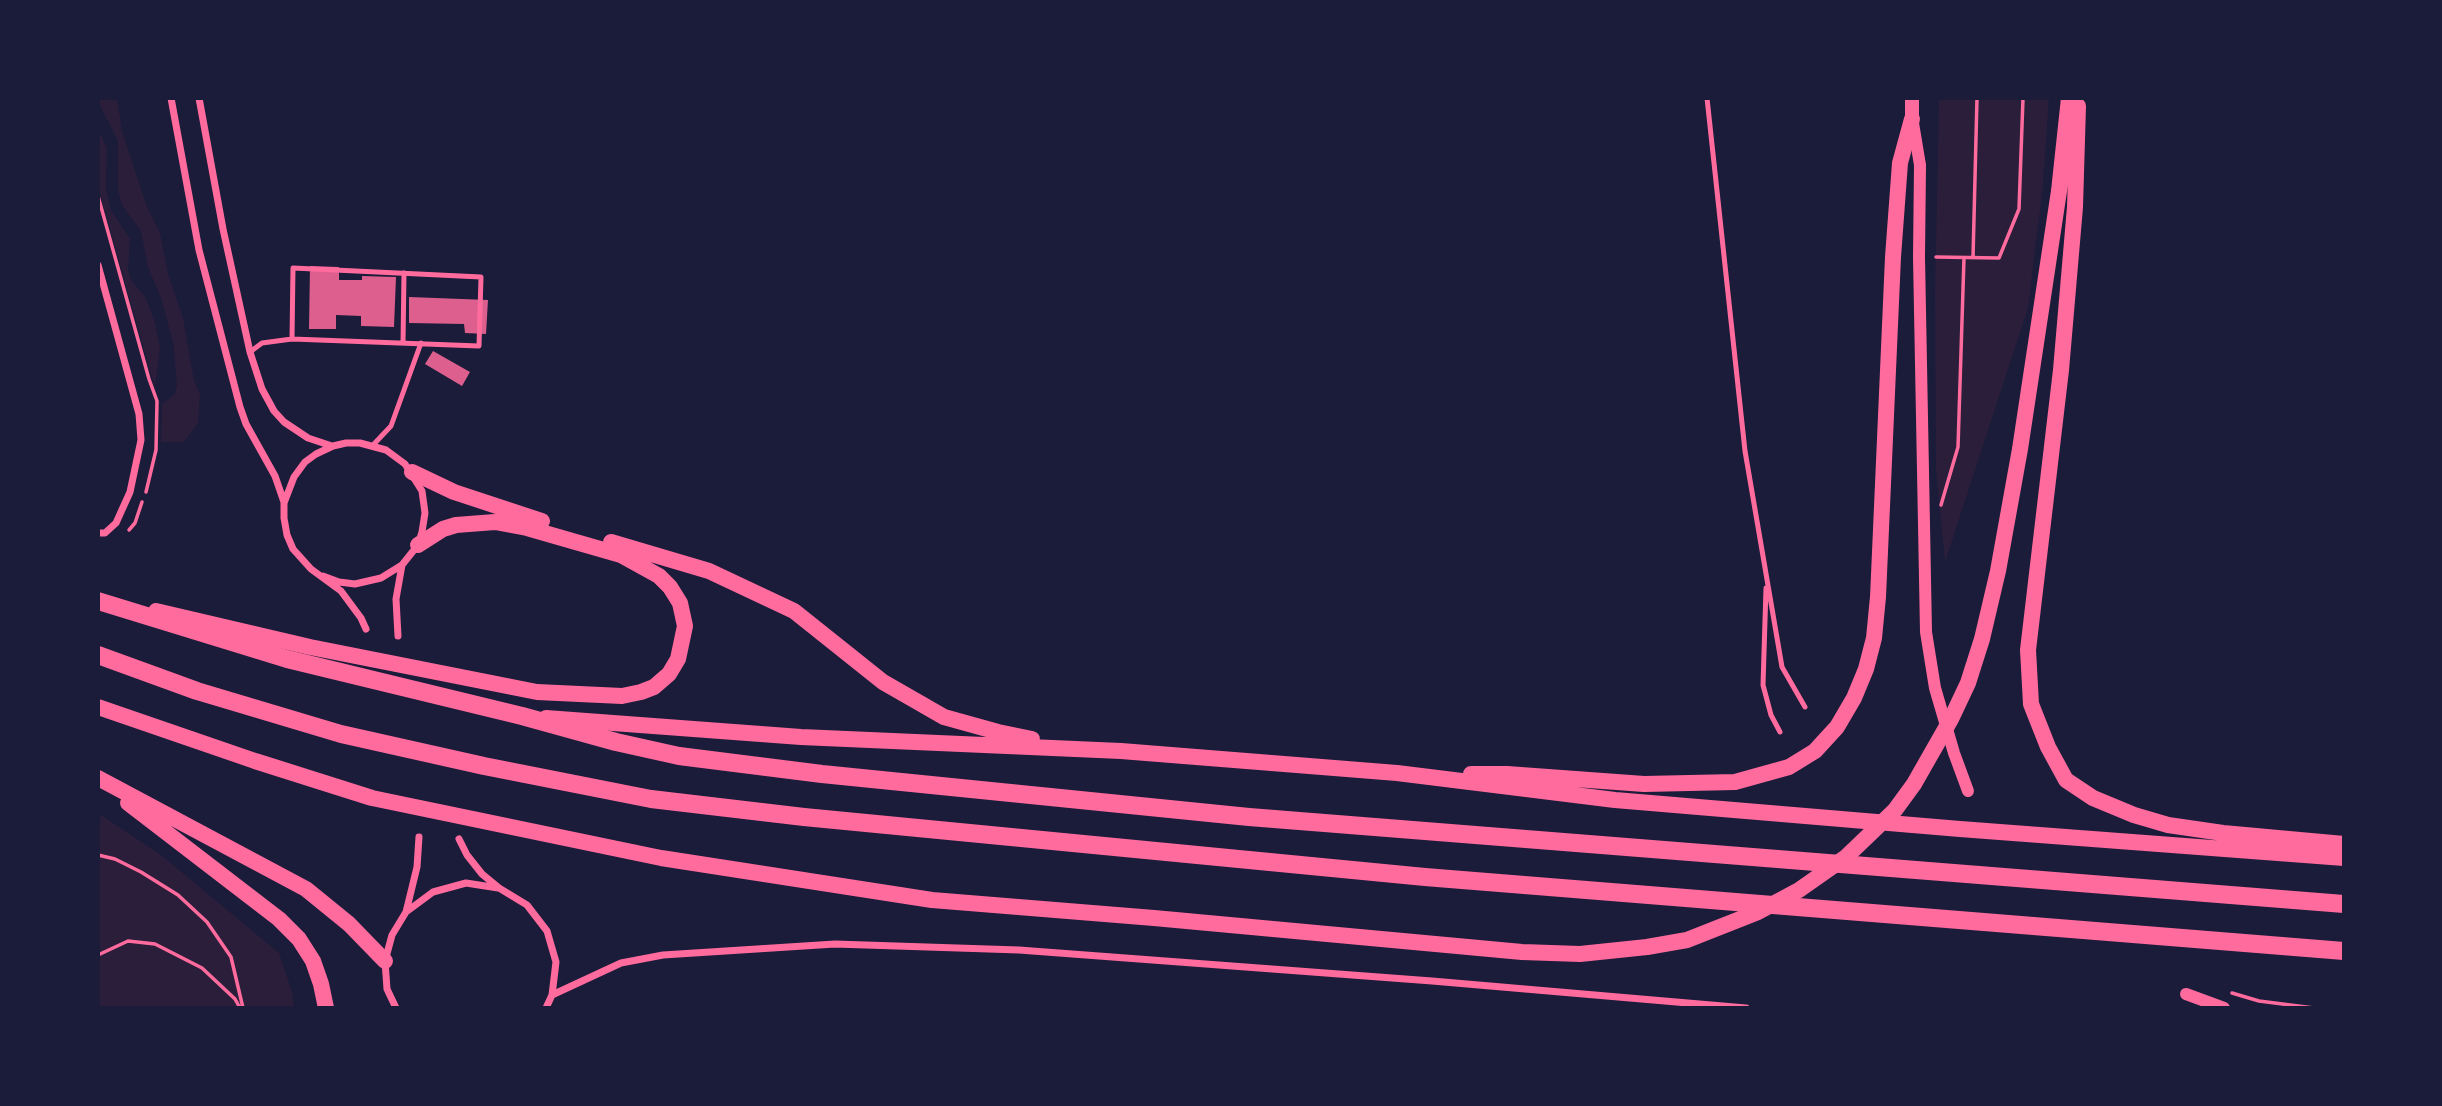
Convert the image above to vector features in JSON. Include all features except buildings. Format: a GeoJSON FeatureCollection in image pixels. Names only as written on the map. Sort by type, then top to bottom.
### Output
{"type":"FeatureCollection","features":[{"type":"Feature","properties":{"kind":"highway"},"geometry":{"type":"LineString","coordinates":[[98,707],[255,761],[372,797],[661,858],[932,900],[1140,916],[1521,952],[1580,954],[1687,940],[1758,912],[1799,890],[1846,857],[1895,810],[1914,784],[1968,683],[1982,639],[2006,530],[2059,191],[2069,98]]}},
{"type":"Feature","properties":{"kind":"highway"},"geometry":{"type":"LineString","coordinates":[[2078,98],[2075,207],[2061,370],[2028,650],[2031,704],[2048,747],[2066,780],[2093,798],[2134,815],[2168,825],[2344,844]]}},
{"type":"Feature","properties":{"kind":"highway"},"geometry":{"type":"LineString","coordinates":[[1397,774],[1507,774],[1644,785],[1735,782],[1789,767],[1815,751],[1837,727],[1854,698],[1866,669],[1874,638],[1900,163],[1912,119]]}},
{"type":"Feature","properties":{"kind":"highway"},"geometry":{"type":"LineString","coordinates":[[412,472],[454,492],[498,508],[709,571],[794,611],[883,682],[944,717],[998,732],[1082,749]]}},
{"type":"Feature","properties":{"kind":"highway"},"geometry":{"type":"LineString","coordinates":[[98,599],[310,648],[537,692],[622,696],[641,692],[654,687],[669,674],[678,659],[685,626],[680,603],[659,576],[621,555],[527,528],[495,522],[456,525],[443,529],[418,545]]}},
{"type":"Feature","properties":{"kind":"highway"},"geometry":{"type":"LineString","coordinates":[[98,599],[287,659],[679,756],[822,774],[1249,817],[2344,904]]}},
{"type":"Feature","properties":{"kind":"highway"},"geometry":{"type":"LineString","coordinates":[[98,655],[197,691],[341,734],[651,799],[804,817],[1424,877],[2344,951]]}},
{"type":"Feature","properties":{"kind":"highway"},"geometry":{"type":"LineString","coordinates":[[522,716],[802,737],[1082,749],[1397,774],[1615,800],[2344,858]]}},
{"type":"Feature","properties":{"kind":"highway"},"geometry":{"type":"LineString","coordinates":[[98,779],[306,889],[349,924],[385,961]]}},
{"type":"Feature","properties":{"kind":"highway"},"geometry":{"type":"LineString","coordinates":[[98,779],[279,919],[299,939],[313,961],[326,1008]]}},
{"type":"Feature","properties":{"kind":"main road"},"geometry":{"type":"LineString","coordinates":[[1912,98],[1912,119]]}},
{"type":"Feature","properties":{"kind":"street"},"geometry":{"type":"LineString","coordinates":[[171,98],[199,250],[246,424],[275,476],[284,503],[285,526],[293,549],[311,569],[341,591],[354,606],[366,629]]}},
{"type":"Feature","properties":{"kind":"street"},"geometry":{"type":"LineString","coordinates":[[199,98],[223,229],[250,352],[262,389],[274,411],[284,422],[302,434],[333,446]]}},
{"type":"Feature","properties":{"kind":"street"},"geometry":{"type":"LineString","coordinates":[[1912,119],[1920,165],[1919,257],[1926,632],[1935,688],[1968,791]]}},
{"type":"Feature","properties":{"kind":"street"},"geometry":{"type":"LineString","coordinates":[[98,265],[139,414],[141,440],[130,492],[116,523],[105,533],[98,533]]}},
{"type":"Feature","properties":{"kind":"street"},"geometry":{"type":"LineString","coordinates":[[284,503],[294,477],[305,462],[333,446],[360,443],[373,445],[397,457],[412,472],[422,491],[425,513],[418,545],[402,565],[392,573],[367,583],[339,582],[323,576]]}},
{"type":"Feature","properties":{"kind":"street"},"geometry":{"type":"LineString","coordinates":[[398,636],[396,599],[402,565]]}},
{"type":"Feature","properties":{"kind":"street"},"geometry":{"type":"LineString","coordinates":[[396,1008],[387,989],[385,961],[392,935],[406,912],[417,867],[419,837]]}},
{"type":"Feature","properties":{"kind":"street"},"geometry":{"type":"LineString","coordinates":[[459,839],[467,855],[482,874],[527,905],[547,931],[556,962],[552,995],[546,1008]]}},
{"type":"Feature","properties":{"kind":"street"},"geometry":{"type":"LineString","coordinates":[[406,912],[433,892],[466,883],[499,888]]}},
{"type":"Feature","properties":{"kind":"street"},"geometry":{"type":"LineString","coordinates":[[552,995],[621,963],[663,955],[835,944],[1019,950],[1746,1008]]}},
{"type":"Feature","properties":{"kind":"street"},"geometry":{"type":"LineString","coordinates":[[2186,994],[2224,1008]]}},
{"type":"Feature","properties":{"kind":"lane"},"geometry":{"type":"LineString","coordinates":[[1707,98],[1745,451],[1782,667],[1805,706]]}},
{"type":"Feature","properties":{"kind":"lane"},"geometry":{"type":"LineString","coordinates":[[250,352],[262,342],[292,339],[479,346],[481,276],[293,268],[292,339]]}},
{"type":"Feature","properties":{"kind":"lane"},"geometry":{"type":"LineString","coordinates":[[403,343],[404,273]]}},
{"type":"Feature","properties":{"kind":"lane"},"geometry":{"type":"LineString","coordinates":[[373,445],[391,426],[421,343]]}},
{"type":"Feature","properties":{"kind":"lane"},"geometry":{"type":"LineString","coordinates":[[1766,577],[1763,685],[1771,715],[1780,732]]}},
{"type":"Feature","properties":{"kind":"path"},"geometry":{"type":"LineString","coordinates":[[1973,258],[1977,98]]}},
{"type":"Feature","properties":{"kind":"path"},"geometry":{"type":"LineString","coordinates":[[1936,257],[1998,258],[2019,209],[2022,98]]}},
{"type":"Feature","properties":{"kind":"path"},"geometry":{"type":"LineString","coordinates":[[1940,509],[1958,447],[1964,258]]}},
{"type":"Feature","properties":{"kind":"path"},"geometry":{"type":"LineString","coordinates":[[98,855],[115,859],[141,872],[178,895],[207,922],[231,957],[242,1008]]}},
{"type":"Feature","properties":{"kind":"path"},"geometry":{"type":"LineString","coordinates":[[98,955],[128,941],[155,944],[202,968],[242,1008]]}},
{"type":"Feature","properties":{"kind":"path"},"geometry":{"type":"LineString","coordinates":[[2232,993],[2259,1001],[2314,1008]]}},
{"type":"Feature","properties":{"kind":"shaded area"},"geometry":{"type":"Polygon","coordinates":[[[99,98],[117,98],[122,131],[147,207],[160,233],[168,274],[183,318],[194,381],[200,394],[198,423],[184,442],[161,442],[162,404],[175,394],[177,385],[173,342],[161,298],[148,267],[141,231],[122,205],[118,190],[118,141],[99,104],[99,98]]]}},
{"type":"Feature","properties":{"kind":"shaded area"},"geometry":{"type":"Polygon","coordinates":[[[1939,98],[2049,98],[2043,185],[2028,308],[1945,562],[1936,470],[1935,292],[1939,98]]]}},
{"type":"Feature","properties":{"kind":"shaded area"},"geometry":{"type":"Polygon","coordinates":[[[98,129],[107,148],[106,190],[111,210],[130,239],[128,270],[131,280],[146,298],[155,323],[160,347],[155,388],[98,187],[98,129]]]}},
{"type":"Feature","properties":{"kind":"shaded area"},"geometry":{"type":"Polygon","coordinates":[[[98,813],[161,855],[279,953],[292,992],[294,1008],[98,1008],[98,813]]]}}]}
